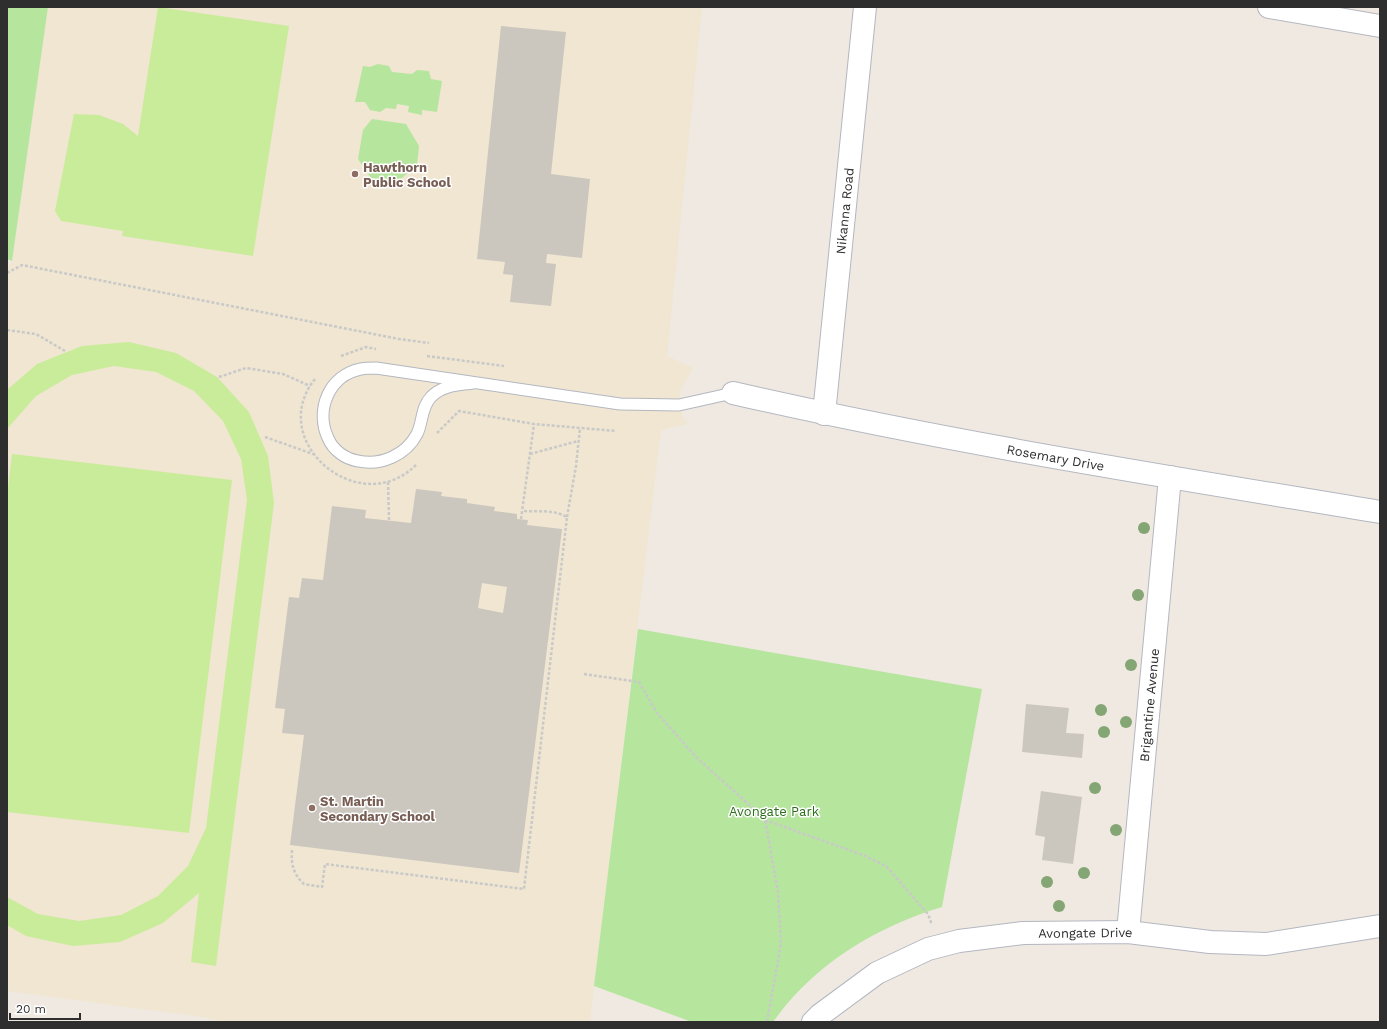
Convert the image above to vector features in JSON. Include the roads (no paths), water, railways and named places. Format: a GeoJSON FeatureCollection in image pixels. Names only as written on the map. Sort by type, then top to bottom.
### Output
{"type":"FeatureCollection","features":[{"type":"Feature","properties":{"kind":"street","name":"Nikanna Road"},"geometry":{"type":"LineString","coordinates":[[824,414],[865,7]]}},
{"type":"Feature","properties":{"kind":"street"},"geometry":{"type":"LineString","coordinates":[[1270,7],[1380,26]]}},
{"type":"Feature","properties":{"kind":"street","name":"Rosemary Drive"},"geometry":{"type":"LineString","coordinates":[[733,393],[824,414],[1170,477],[1380,512]]}},
{"type":"Feature","properties":{"kind":"street","name":"Brigantine Avenue"},"geometry":{"type":"LineString","coordinates":[[1128,932],[1170,477]]}},
{"type":"Feature","properties":{"kind":"street","name":"Avongate Drive"},"geometry":{"type":"LineString","coordinates":[[813,1022],[820,1015],[877,974],[928,949],[959,941],[1023,933],[1128,932],[1210,942],[1266,944],[1380,926]]}},
{"type":"Feature","properties":{"kind":"lane"},"geometry":{"type":"LineString","coordinates":[[473,383],[451,386],[440,390],[431,397],[424,407],[417,433],[408,446],[396,456],[381,462],[366,463],[350,460],[338,452],[328,440],[323,426],[322,411],[326,396],[335,383],[346,374],[361,369],[376,368],[620,404],[679,405],[733,393]]}},
{"type":"Feature","properties":{"kind":"place","name":"Hawthorn Public School"},"geometry":{"type":"Point","coordinates":[355,174]}},
{"type":"Feature","properties":{"kind":"place","name":"St. Martin Secondary School"},"geometry":{"type":"Point","coordinates":[312,808]}},
{"type":"Feature","properties":{"kind":"park label","name":"Avongate Park"},"geometry":{"type":"Point","coordinates":[774,811]}}]}
